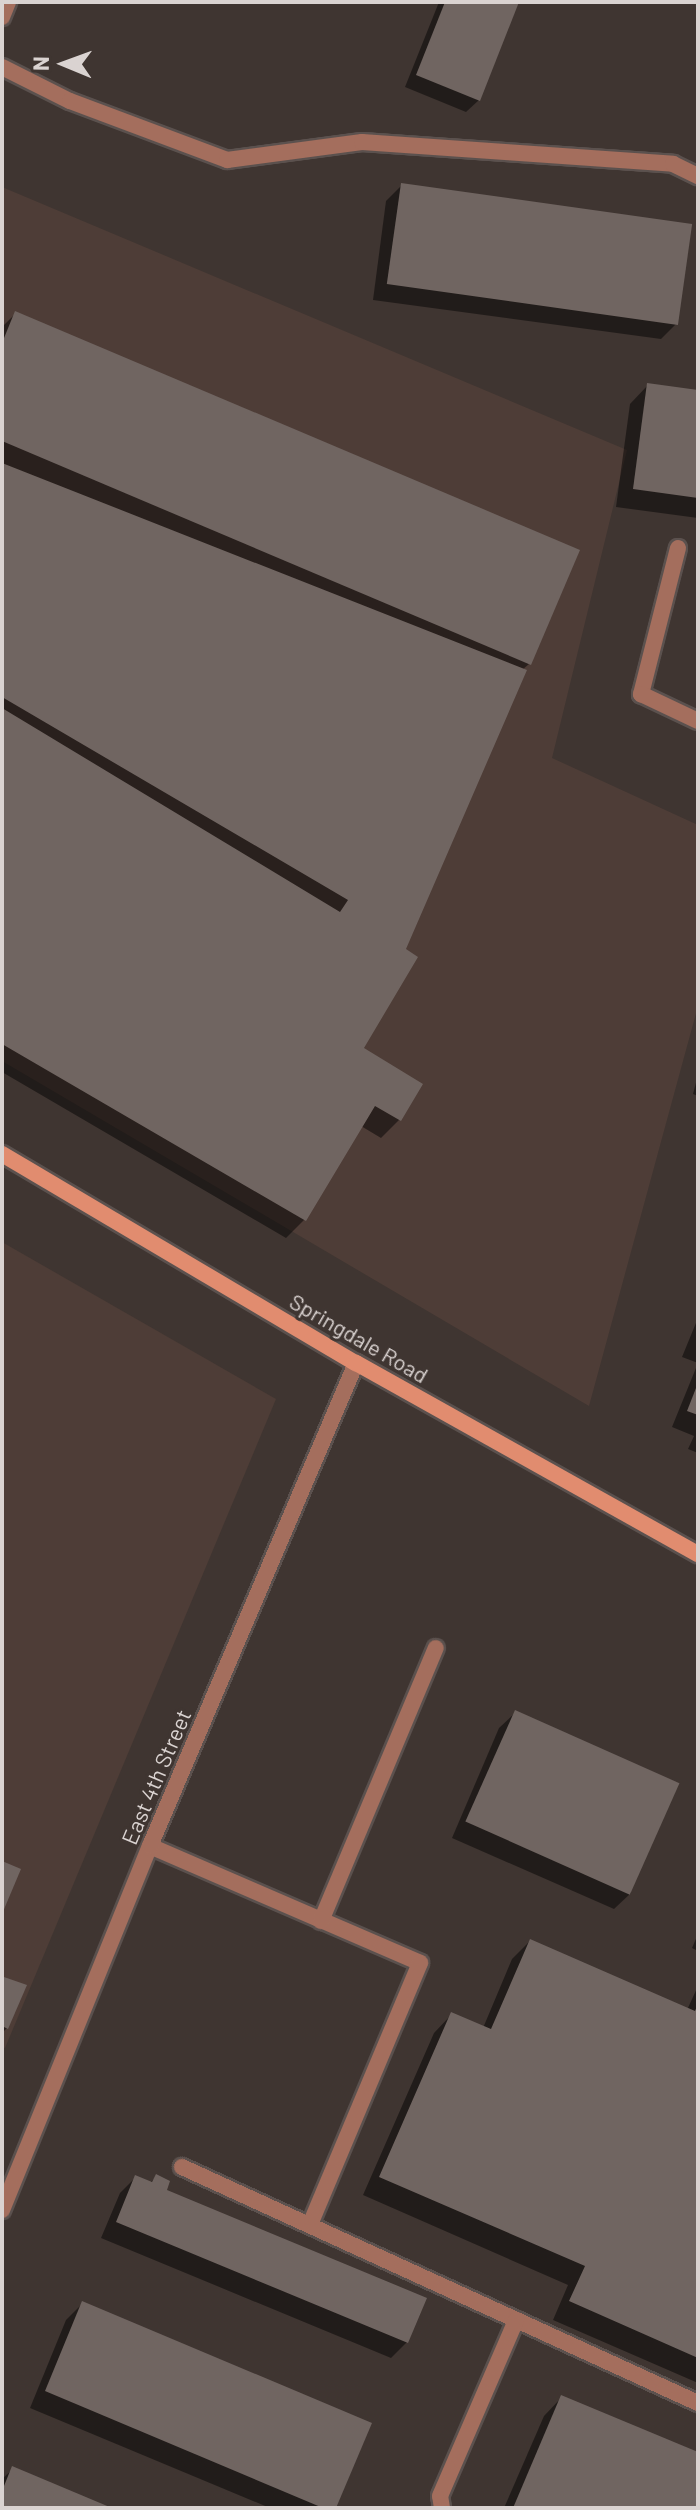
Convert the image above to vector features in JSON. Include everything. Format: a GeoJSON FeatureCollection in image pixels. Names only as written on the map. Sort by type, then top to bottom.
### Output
{"type":"FeatureCollection","features":[{"type":"Feature","properties":{"kind":"main road","name":"Springdale Road"},"geometry":{"type":"LineString","coordinates":[[2,1154],[356,1363],[698,1554]]}},
{"type":"Feature","properties":{"kind":"street"},"geometry":{"type":"LineString","coordinates":[[2,17],[8,2]]}},
{"type":"Feature","properties":{"kind":"street"},"geometry":{"type":"LineString","coordinates":[[2,67],[70,101],[227,160],[362,142],[673,164],[698,176]]}},
{"type":"Feature","properties":{"kind":"street"},"geometry":{"type":"LineString","coordinates":[[678,548],[641,694],[698,721]]}},
{"type":"Feature","properties":{"kind":"street","name":"East 4th Street"},"geometry":{"type":"LineString","coordinates":[[2,2210],[150,1846],[356,1363]]}},
{"type":"Feature","properties":{"kind":"street"},"geometry":{"type":"LineString","coordinates":[[321,1921],[436,1648]]}},
{"type":"Feature","properties":{"kind":"street"},"geometry":{"type":"LineString","coordinates":[[150,1846],[420,1963],[310,2225]]}},
{"type":"Feature","properties":{"kind":"street"},"geometry":{"type":"LineString","coordinates":[[182,2167],[698,2403]]}},
{"type":"Feature","properties":{"kind":"street"},"geometry":{"type":"LineString","coordinates":[[442,2508],[440,2496],[516,2320]]}},
{"type":"Feature","properties":{"kind":"shaded area"},"geometry":{"type":"Polygon","coordinates":[[[2,187],[627,450],[552,758],[698,825],[698,1006],[589,1406],[2,1061],[2,187]]]}},
{"type":"Feature","properties":{"kind":"shaded area"},"geometry":{"type":"Polygon","coordinates":[[[2,1242],[276,1399],[5,2048],[2,2047],[2,1242]]]}},
{"type":"Feature","properties":{"kind":"building"},"geometry":{"type":"Polygon","coordinates":[[[445,2],[519,2],[480,101],[416,75],[445,2]]]}},
{"type":"Feature","properties":{"kind":"building"},"geometry":{"type":"Polygon","coordinates":[[[401,183],[692,224],[678,325],[387,284],[401,183]]]}},
{"type":"Feature","properties":{"kind":"building"},"geometry":{"type":"Polygon","coordinates":[[[15,311],[580,550],[531,665],[2,441],[2,343],[15,311]]]}},
{"type":"Feature","properties":{"kind":"building"},"geometry":{"type":"Polygon","coordinates":[[[647,383],[698,390],[698,498],[633,489],[647,383]]]}},
{"type":"Feature","properties":{"kind":"building"},"geometry":{"type":"Polygon","coordinates":[[[2,463],[527,670],[406,949],[418,957],[364,1048],[423,1084],[401,1121],[375,1106],[306,1221],[2,1044],[2,708],[340,912],[348,900],[2,697],[2,463]]]}},
{"type":"Feature","properties":{"kind":"building"},"geometry":{"type":"Polygon","coordinates":[[[698,1383],[698,1415],[687,1411],[698,1383]]]}},
{"type":"Feature","properties":{"kind":"building"},"geometry":{"type":"Polygon","coordinates":[[[515,1710],[679,1783],[630,1895],[465,1821],[515,1710]]]}},
{"type":"Feature","properties":{"kind":"building"},"geometry":{"type":"Polygon","coordinates":[[[2,1861],[21,1869],[2,1914],[2,1861]]]}},
{"type":"Feature","properties":{"kind":"building"},"geometry":{"type":"Polygon","coordinates":[[[530,1939],[695,2011],[698,2004],[698,2358],[569,2301],[585,2266],[379,2177],[451,2012],[491,2029],[530,1939]]]}},
{"type":"Feature","properties":{"kind":"building"},"geometry":{"type":"Polygon","coordinates":[[[4,1977],[27,1985],[8,2029],[2,2026],[4,1977]]]}},
{"type":"Feature","properties":{"kind":"building"},"geometry":{"type":"Polygon","coordinates":[[[156,2174],[170,2181],[167,2190],[427,2298],[408,2343],[116,2222],[135,2175],[152,2182],[156,2174]]]}},
{"type":"Feature","properties":{"kind":"building"},"geometry":{"type":"Polygon","coordinates":[[[82,2301],[372,2423],[336,2508],[323,2508],[45,2391],[82,2301]]]}},
{"type":"Feature","properties":{"kind":"building"},"geometry":{"type":"Polygon","coordinates":[[[561,2395],[698,2452],[698,2508],[513,2508],[561,2395]]]}},
{"type":"Feature","properties":{"kind":"building"},"geometry":{"type":"Polygon","coordinates":[[[12,2466],[112,2508],[2,2508],[2,2491],[12,2466]]]}}]}
